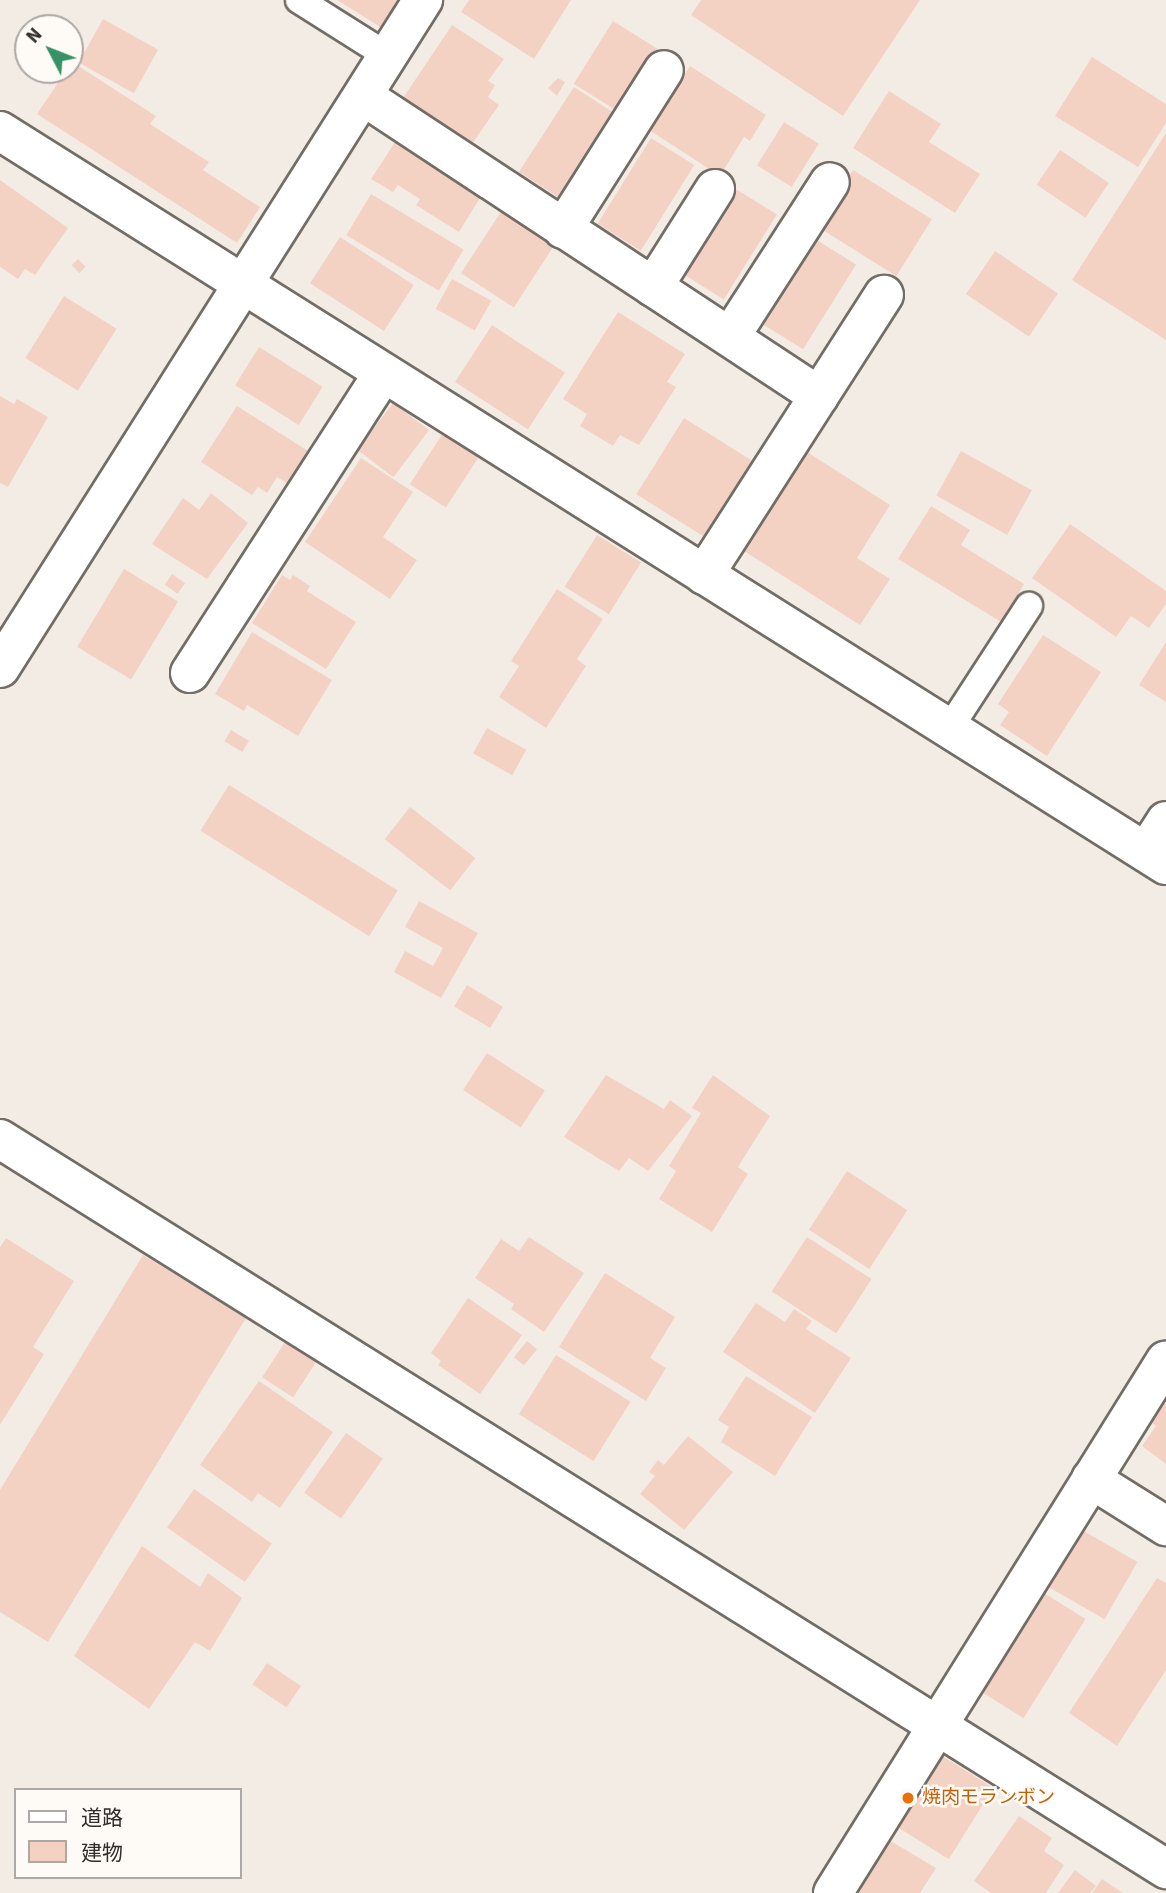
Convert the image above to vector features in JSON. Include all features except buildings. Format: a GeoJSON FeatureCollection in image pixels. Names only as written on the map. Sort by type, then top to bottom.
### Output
{"type":"FeatureCollection","features":[{"type":"Feature","properties":{"kind":"street"},"geometry":{"type":"LineString","coordinates":[[0,668],[424,0]]}},
{"type":"Feature","properties":{"kind":"street"},"geometry":{"type":"LineString","coordinates":[[563,229],[664,70]]}},
{"type":"Feature","properties":{"kind":"street"},"geometry":{"type":"LineString","coordinates":[[363,96],[819,396]]}},
{"type":"Feature","properties":{"kind":"street"},"geometry":{"type":"LineString","coordinates":[[4,143],[242,286],[949,729],[1159,846]]}},
{"type":"Feature","properties":{"kind":"street"},"geometry":{"type":"LineString","coordinates":[[730,337],[830,182]]}},
{"type":"Feature","properties":{"kind":"street"},"geometry":{"type":"LineString","coordinates":[[653,287],[715,189]]}},
{"type":"Feature","properties":{"kind":"street"},"geometry":{"type":"LineString","coordinates":[[704,575],[884,295]]}},
{"type":"Feature","properties":{"kind":"street"},"geometry":{"type":"LineString","coordinates":[[190,673],[383,374]]}},
{"type":"Feature","properties":{"kind":"street"},"geometry":{"type":"LineString","coordinates":[[0,1139],[1166,1869]]}},
{"type":"Feature","properties":{"kind":"street"},"geometry":{"type":"LineString","coordinates":[[833,1893],[1166,1360]]}},
{"type":"Feature","properties":{"kind":"street"},"geometry":{"type":"LineString","coordinates":[[1091,1479],[1166,1527]]}},
{"type":"Feature","properties":{"kind":"lane"},"geometry":{"type":"LineString","coordinates":[[299,0],[388,56]]}},
{"type":"Feature","properties":{"kind":"lane"},"geometry":{"type":"LineString","coordinates":[[949,729],[1029,606]]}},
{"type":"Feature","properties":{"kind":"place","name":"焼肉モランボン"},"geometry":{"type":"Point","coordinates":[908,1798]}}]}
